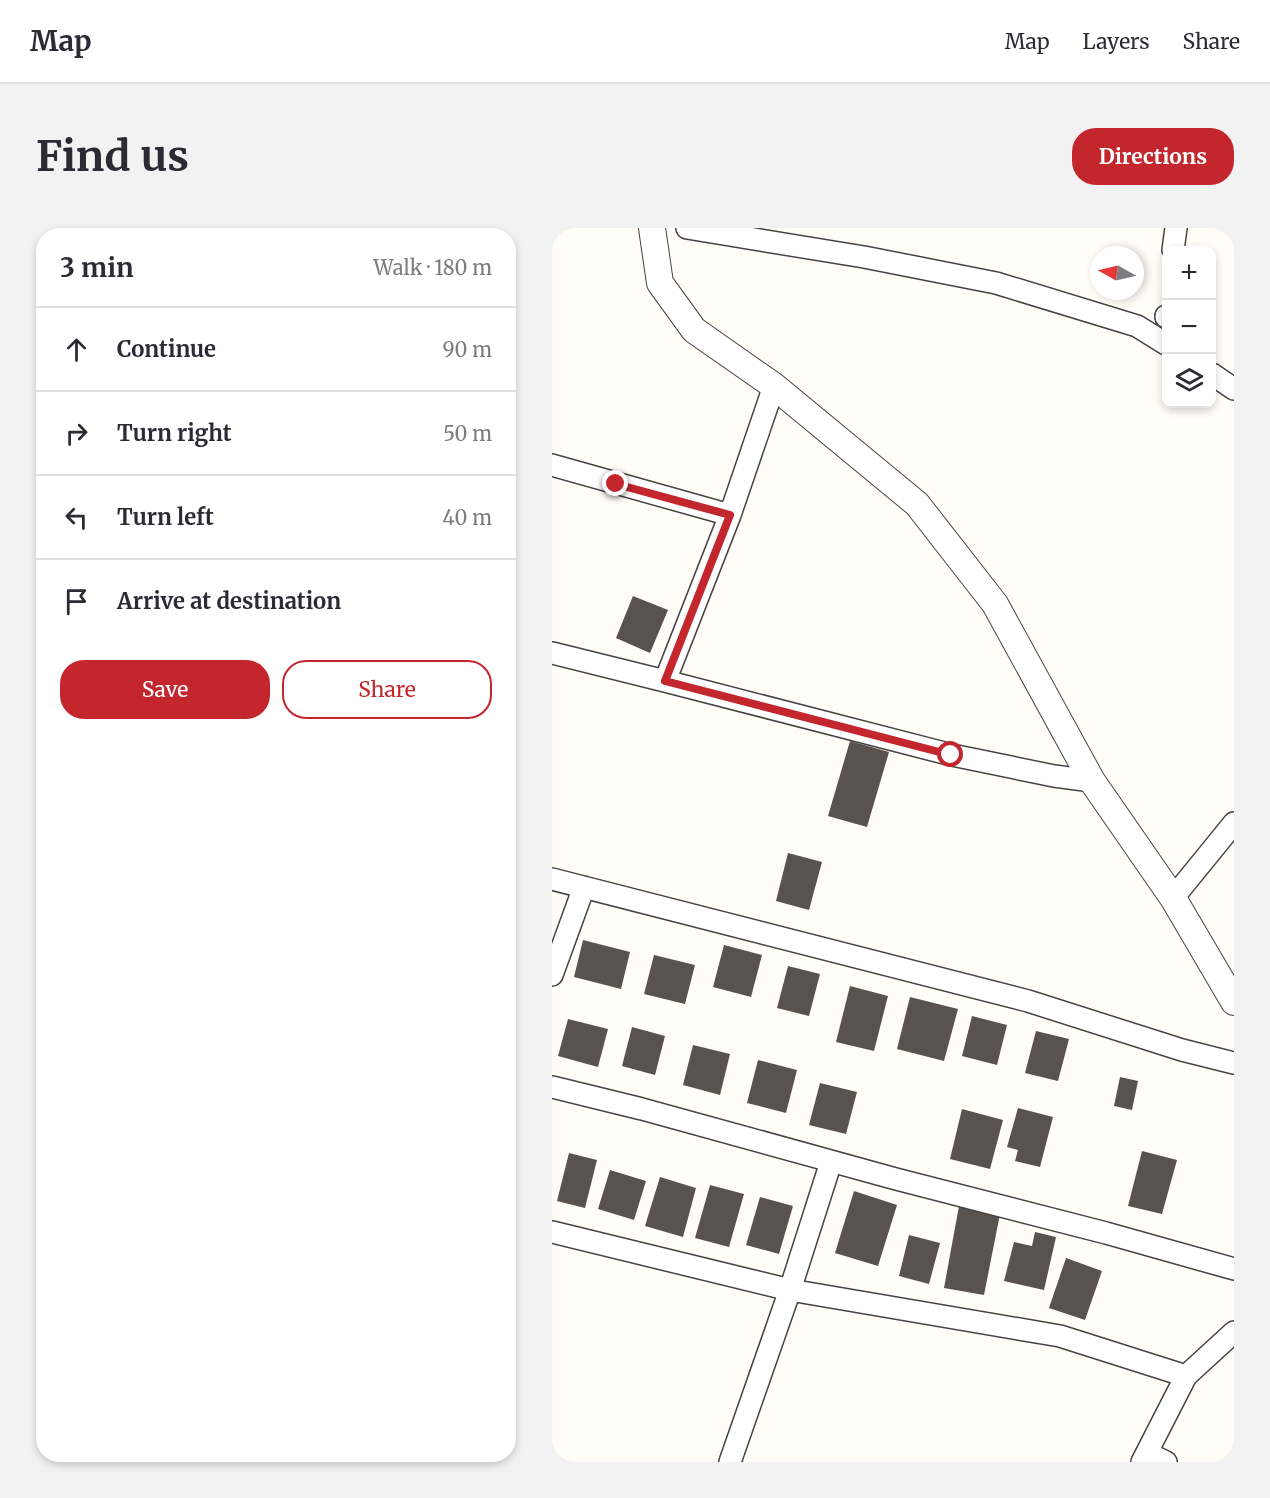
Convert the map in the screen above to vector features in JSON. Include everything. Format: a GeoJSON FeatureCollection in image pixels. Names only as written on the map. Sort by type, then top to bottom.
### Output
{"type":"FeatureCollection","features":[{"type":"Feature","properties":{"kind":"street"},"geometry":{"type":"LineString","coordinates":[[652,228],[660,284],[694,330],[774,387],[918,504],[995,604],[1092,781],[1173,898],[1234,1002]]}},
{"type":"Feature","properties":{"kind":"street"},"geometry":{"type":"LineString","coordinates":[[687,228],[864,257],[996,283],[1137,326],[1162,341]]}},
{"type":"Feature","properties":{"kind":"street"},"geometry":{"type":"LineString","coordinates":[[1174,246],[1176,228]]}},
{"type":"Feature","properties":{"kind":"street"},"geometry":{"type":"LineString","coordinates":[[1216,377],[1234,389]]}},
{"type":"Feature","properties":{"kind":"street"},"geometry":{"type":"LineString","coordinates":[[665,681],[730,515],[774,387]]}},
{"type":"Feature","properties":{"kind":"street"},"geometry":{"type":"LineString","coordinates":[[552,465],[730,515]]}},
{"type":"Feature","properties":{"kind":"street"},"geometry":{"type":"LineString","coordinates":[[552,653],[951,755],[1054,777],[1092,781]]}},
{"type":"Feature","properties":{"kind":"street"},"geometry":{"type":"LineString","coordinates":[[1173,898],[1234,823]]}},
{"type":"Feature","properties":{"kind":"street"},"geometry":{"type":"LineString","coordinates":[[552,879],[1028,1001],[1182,1050],[1234,1063]]}},
{"type":"Feature","properties":{"kind":"street"},"geometry":{"type":"LineString","coordinates":[[552,975],[584,887]]}},
{"type":"Feature","properties":{"kind":"street"},"geometry":{"type":"LineString","coordinates":[[552,1087],[1234,1269]]}},
{"type":"Feature","properties":{"kind":"street"},"geometry":{"type":"LineString","coordinates":[[730,1462],[790,1290],[831,1162]]}},
{"type":"Feature","properties":{"kind":"street"},"geometry":{"type":"LineString","coordinates":[[552,1232],[790,1290],[1060,1336],[1186,1376]]}},
{"type":"Feature","properties":{"kind":"street"},"geometry":{"type":"LineString","coordinates":[[1152,1459],[1186,1376],[1234,1332]]}},
{"type":"Feature","properties":{"kind":"building"},"geometry":{"type":"Polygon","coordinates":[[[633,596],[668,610],[650,653],[616,638],[633,596]]]}},
{"type":"Feature","properties":{"kind":"building"},"geometry":{"type":"Polygon","coordinates":[[[850,741],[889,752],[867,827],[828,816],[850,741]]]}},
{"type":"Feature","properties":{"kind":"building"},"geometry":{"type":"Polygon","coordinates":[[[788,853],[822,862],[809,910],[776,901],[788,853]]]}},
{"type":"Feature","properties":{"kind":"building"},"geometry":{"type":"Polygon","coordinates":[[[583,940],[630,952],[621,989],[574,977],[583,940]]]}},
{"type":"Feature","properties":{"kind":"building"},"geometry":{"type":"Polygon","coordinates":[[[724,945],[762,955],[751,997],[713,987],[724,945]]]}},
{"type":"Feature","properties":{"kind":"building"},"geometry":{"type":"Polygon","coordinates":[[[654,955],[695,965],[685,1004],[644,994],[654,955]]]}},
{"type":"Feature","properties":{"kind":"building"},"geometry":{"type":"Polygon","coordinates":[[[788,966],[820,974],[809,1016],[777,1008],[788,966]]]}},
{"type":"Feature","properties":{"kind":"building"},"geometry":{"type":"Polygon","coordinates":[[[850,986],[888,996],[874,1051],[836,1042],[850,986]]]}},
{"type":"Feature","properties":{"kind":"building"},"geometry":{"type":"Polygon","coordinates":[[[910,997],[958,1009],[944,1061],[897,1049],[910,997]]]}},
{"type":"Feature","properties":{"kind":"building"},"geometry":{"type":"Polygon","coordinates":[[[972,1016],[1007,1025],[997,1065],[962,1056],[972,1016]]]}},
{"type":"Feature","properties":{"kind":"building"},"geometry":{"type":"Polygon","coordinates":[[[568,1019],[608,1029],[598,1067],[558,1056],[568,1019]]]}},
{"type":"Feature","properties":{"kind":"building"},"geometry":{"type":"Polygon","coordinates":[[[632,1027],[665,1036],[655,1075],[622,1066],[632,1027]]]}},
{"type":"Feature","properties":{"kind":"building"},"geometry":{"type":"Polygon","coordinates":[[[1036,1031],[1069,1039],[1058,1081],[1025,1073],[1036,1031]]]}},
{"type":"Feature","properties":{"kind":"building"},"geometry":{"type":"Polygon","coordinates":[[[693,1045],[730,1054],[720,1095],[683,1085],[693,1045]]]}},
{"type":"Feature","properties":{"kind":"building"},"geometry":{"type":"Polygon","coordinates":[[[758,1060],[797,1070],[786,1113],[747,1103],[758,1060]]]}},
{"type":"Feature","properties":{"kind":"building"},"geometry":{"type":"Polygon","coordinates":[[[1120,1077],[1138,1081],[1132,1110],[1114,1106],[1120,1077]]]}},
{"type":"Feature","properties":{"kind":"building"},"geometry":{"type":"Polygon","coordinates":[[[820,1083],[857,1092],[846,1134],[809,1125],[820,1083]]]}},
{"type":"Feature","properties":{"kind":"building"},"geometry":{"type":"Polygon","coordinates":[[[1018,1108],[1053,1117],[1040,1167],[1015,1161],[1018,1150],[1007,1147],[1018,1108]]]}},
{"type":"Feature","properties":{"kind":"building"},"geometry":{"type":"Polygon","coordinates":[[[962,1109],[1003,1120],[990,1169],[950,1159],[962,1109]]]}},
{"type":"Feature","properties":{"kind":"building"},"geometry":{"type":"Polygon","coordinates":[[[1142,1151],[1177,1160],[1162,1214],[1128,1206],[1142,1151]]]}},
{"type":"Feature","properties":{"kind":"building"},"geometry":{"type":"Polygon","coordinates":[[[569,1153],[597,1160],[585,1208],[557,1201],[569,1153]]]}},
{"type":"Feature","properties":{"kind":"building"},"geometry":{"type":"Polygon","coordinates":[[[610,1170],[646,1181],[634,1220],[598,1209],[610,1170]]]}},
{"type":"Feature","properties":{"kind":"building"},"geometry":{"type":"Polygon","coordinates":[[[660,1177],[696,1188],[683,1237],[645,1226],[660,1177]]]}},
{"type":"Feature","properties":{"kind":"building"},"geometry":{"type":"Polygon","coordinates":[[[710,1185],[744,1194],[729,1247],[695,1238],[710,1185]]]}},
{"type":"Feature","properties":{"kind":"building"},"geometry":{"type":"Polygon","coordinates":[[[854,1191],[897,1205],[878,1266],[835,1253],[854,1191]]]}},
{"type":"Feature","properties":{"kind":"building"},"geometry":{"type":"Polygon","coordinates":[[[760,1197],[793,1206],[779,1254],[746,1245],[760,1197]]]}},
{"type":"Feature","properties":{"kind":"building"},"geometry":{"type":"Polygon","coordinates":[[[959,1206],[1000,1214],[984,1295],[944,1288],[959,1206]]]}},
{"type":"Feature","properties":{"kind":"building"},"geometry":{"type":"Polygon","coordinates":[[[1035,1232],[1056,1237],[1044,1290],[1004,1281],[1014,1242],[1032,1246],[1035,1232]]]}},
{"type":"Feature","properties":{"kind":"building"},"geometry":{"type":"Polygon","coordinates":[[[909,1235],[940,1243],[929,1284],[899,1276],[909,1235]]]}},
{"type":"Feature","properties":{"kind":"building"},"geometry":{"type":"Polygon","coordinates":[[[1066,1258],[1102,1271],[1085,1320],[1049,1308],[1066,1258]]]}},
{"type":"Feature","properties":{"kind":"route"},"geometry":{"type":"LineString","coordinates":[[616,484],[730,515],[665,681],[951,755]]}}]}
